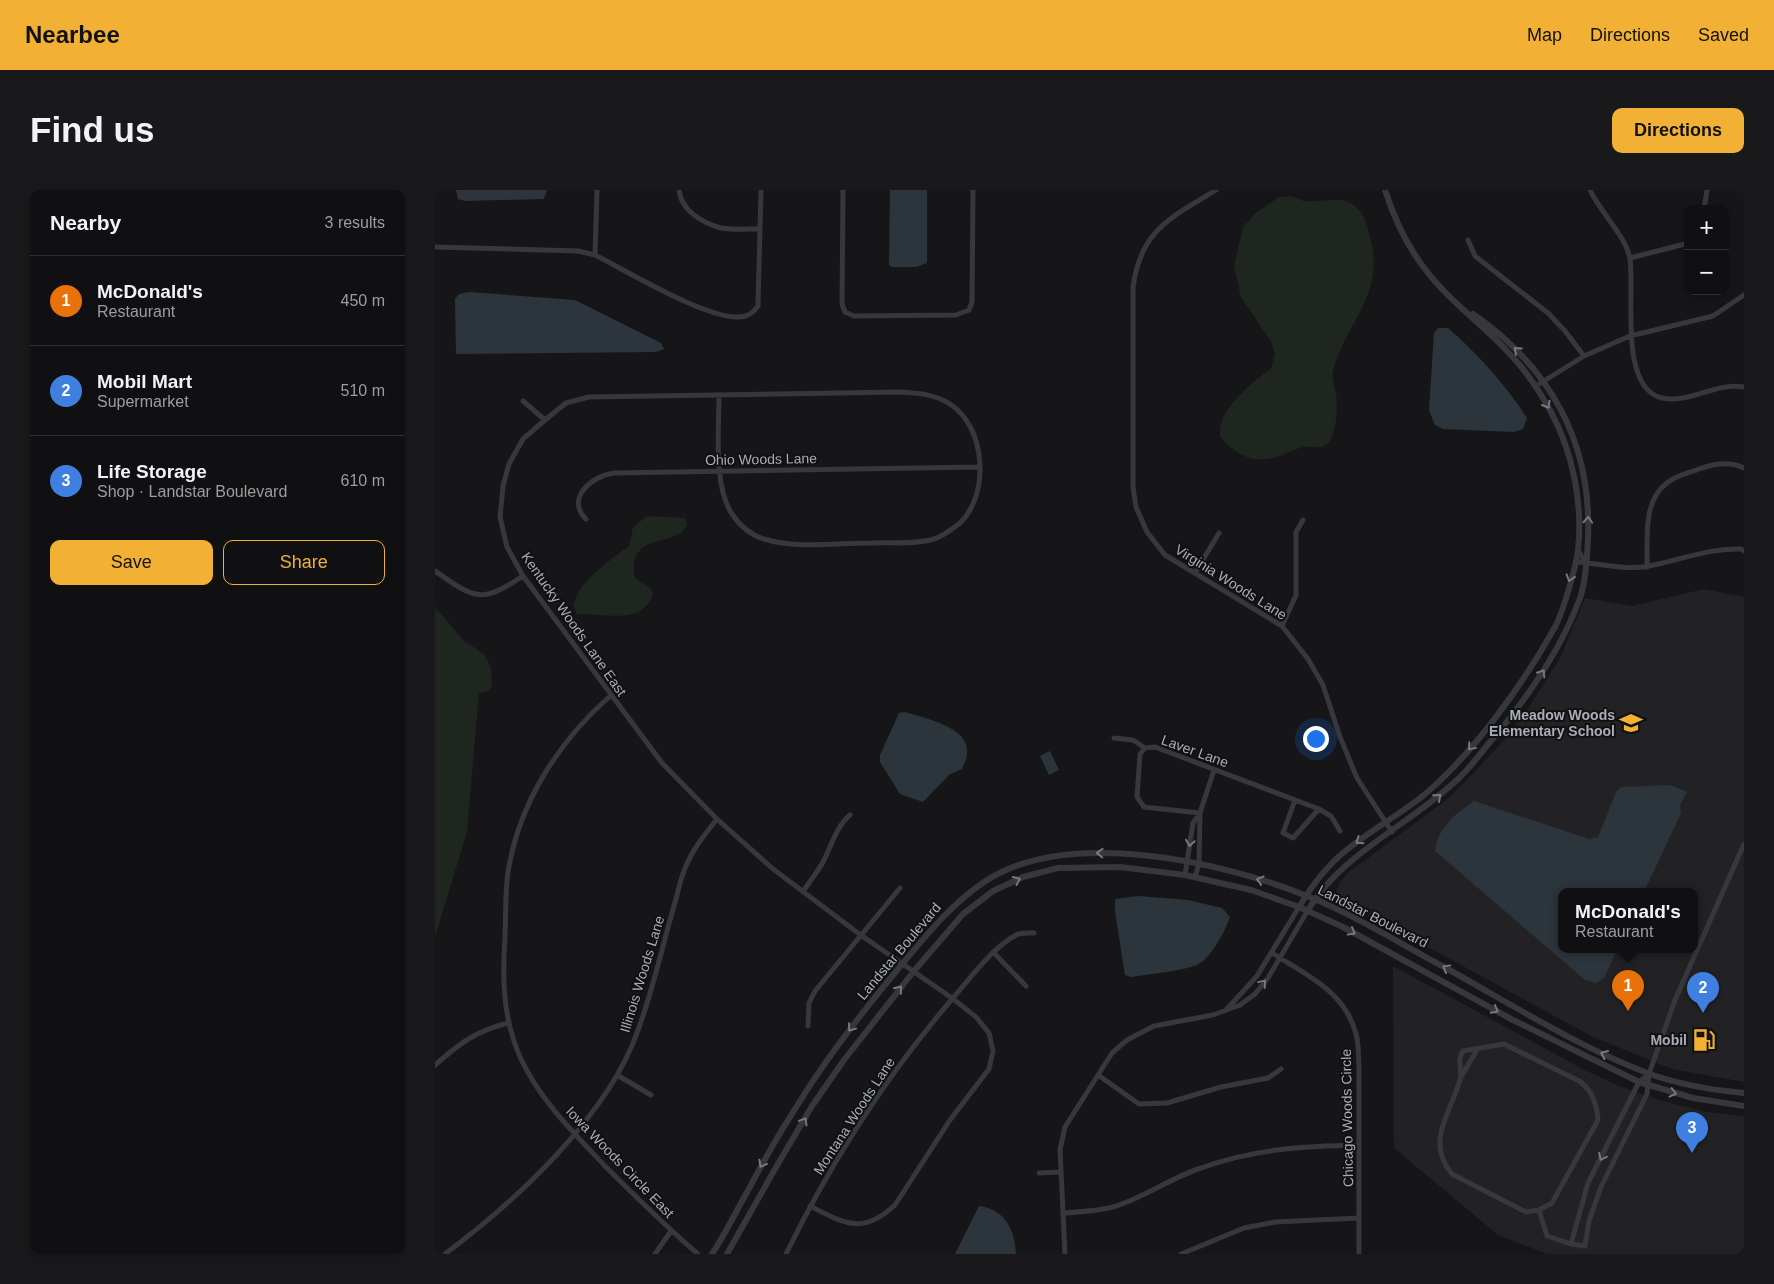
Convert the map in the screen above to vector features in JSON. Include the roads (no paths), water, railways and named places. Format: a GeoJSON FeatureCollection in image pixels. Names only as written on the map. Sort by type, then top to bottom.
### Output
{"type":"FeatureCollection","features":[{"type":"Feature","properties":{"kind":"street"},"geometry":{"type":"LineString","coordinates":[[595,255],[597,190]]}},
{"type":"Feature","properties":{"kind":"street"},"geometry":{"type":"LineString","coordinates":[[679,190],[682,202],[691,212],[713,225],[721,228],[760,229]]}},
{"type":"Feature","properties":{"kind":"street"},"geometry":{"type":"LineString","coordinates":[[435,246],[560,249],[595,255],[710,313],[740,317],[752,314],[757,306],[761,190]]}},
{"type":"Feature","properties":{"kind":"street"},"geometry":{"type":"LineString","coordinates":[[843,190],[842,304],[845,312],[854,316],[956,315],[969,310],[971,302],[973,190]]}},
{"type":"Feature","properties":{"kind":"street","name":"Virginia Woods Lane"},"geometry":{"type":"LineString","coordinates":[[1216,190],[1173,216],[1149,239],[1136,267],[1133,287],[1133,488],[1136,507],[1147,532],[1165,554],[1282,626],[1308,659],[1323,685],[1340,737],[1357,778],[1392,832]]}},
{"type":"Feature","properties":{"kind":"street"},"geometry":{"type":"LineString","coordinates":[[1224,1011],[1246,990],[1272,953],[1306,895],[1344,852],[1423,795],[1451,770],[1507,701],[1556,625],[1578,550],[1579,514],[1575,481],[1562,438],[1552,414],[1535,386],[1508,351],[1453,301],[1425,270],[1402,234],[1385,190]]}},
{"type":"Feature","properties":{"kind":"street"},"geometry":{"type":"LineString","coordinates":[[1590,190],[1630,258],[1630,336],[1638,371],[1646,387],[1660,398],[1678,398],[1731,385],[1744,387]]}},
{"type":"Feature","properties":{"kind":"street"},"geometry":{"type":"LineString","coordinates":[[1705,205],[1707,190]]}},
{"type":"Feature","properties":{"kind":"street"},"geometry":{"type":"LineString","coordinates":[[1468,240],[1475,256],[1548,313],[1584,356]]}},
{"type":"Feature","properties":{"kind":"street"},"geometry":{"type":"LineString","coordinates":[[1630,258],[1684,244]]}},
{"type":"Feature","properties":{"kind":"street"},"geometry":{"type":"LineString","coordinates":[[1535,386],[1545,382],[1584,356],[1630,336],[1713,316],[1744,295]]}},
{"type":"Feature","properties":{"kind":"street"},"geometry":{"type":"LineString","coordinates":[[1065,1254],[1060,1150],[1065,1128],[1098,1075],[1117,1049],[1127,1040],[1154,1026],[1224,1011],[1240,1005],[1255,994],[1268,978],[1315,899],[1341,869],[1429,806],[1460,778],[1523,704],[1547,666],[1566,630],[1580,597],[1586,563],[1589,508],[1582,464],[1566,417],[1545,382],[1521,352],[1453,301]]}},
{"type":"Feature","properties":{"kind":"street","name":"Kentucky Woods Lane East"},"geometry":{"type":"LineString","coordinates":[[719,395],[720,471],[726,504],[739,524],[755,536],[780,544],[911,542],[942,536],[959,523],[970,509],[978,487],[979,467],[975,439],[963,415],[951,405],[932,395],[899,392],[589,397],[566,403],[523,439],[509,464],[503,486],[500,517],[507,547],[523,576],[610,696],[662,763],[717,819],[756,855],[862,936],[953,998],[977,1017],[989,1033],[993,1050],[989,1069],[950,1120],[895,1205],[883,1216],[871,1223],[850,1225],[810,1206]]}},
{"type":"Feature","properties":{"kind":"street"},"geometry":{"type":"LineString","coordinates":[[523,400],[545,420]]}},
{"type":"Feature","properties":{"kind":"street"},"geometry":{"type":"LineString","coordinates":[[1647,567],[1649,512],[1657,494],[1667,482],[1706,467],[1736,464],[1744,468]]}},
{"type":"Feature","properties":{"kind":"street","name":"Ohio Woods Lane"},"geometry":{"type":"LineString","coordinates":[[586,519],[580,513],[579,499],[586,486],[598,476],[613,472],[979,467]]}},
{"type":"Feature","properties":{"kind":"street"},"geometry":{"type":"LineString","coordinates":[[1282,626],[1296,595],[1296,532],[1303,520]]}},
{"type":"Feature","properties":{"kind":"street"},"geometry":{"type":"LineString","coordinates":[[1195,573],[1219,533]]}},
{"type":"Feature","properties":{"kind":"street"},"geometry":{"type":"LineString","coordinates":[[1575,562],[1623,568],[1647,567],[1709,550],[1741,548],[1744,551]]}},
{"type":"Feature","properties":{"kind":"street"},"geometry":{"type":"LineString","coordinates":[[1578,550],[1586,563]]}},
{"type":"Feature","properties":{"kind":"street"},"geometry":{"type":"LineString","coordinates":[[435,572],[465,592],[481,595],[498,593],[523,576]]}},
{"type":"Feature","properties":{"kind":"street","name":"Iowa Woods Circle East"},"geometry":{"type":"LineString","coordinates":[[610,696],[590,714],[560,748],[541,779],[521,823],[508,872],[503,987],[508,1022],[521,1058],[537,1088],[574,1134],[671,1231],[698,1254]]}},
{"type":"Feature","properties":{"kind":"street"},"geometry":{"type":"LineString","coordinates":[[1114,738],[1133,740],[1145,748]]}},
{"type":"Feature","properties":{"kind":"street","name":"Laver Lane"},"geometry":{"type":"LineString","coordinates":[[1200,813],[1144,807],[1137,797],[1140,754],[1145,748],[1155,747],[1214,770],[1251,781],[1319,809],[1331,816],[1340,831]]}},
{"type":"Feature","properties":{"kind":"street"},"geometry":{"type":"LineString","coordinates":[[1195,877],[1199,864],[1200,813],[1214,770]]}},
{"type":"Feature","properties":{"kind":"street"},"geometry":{"type":"LineString","coordinates":[[1295,800],[1283,833],[1293,838],[1319,809]]}},
{"type":"Feature","properties":{"kind":"street"},"geometry":{"type":"LineString","coordinates":[[1185,875],[1193,823],[1200,813]]}},
{"type":"Feature","properties":{"kind":"street"},"geometry":{"type":"LineString","coordinates":[[803,892],[836,839],[842,821],[850,815]]}},
{"type":"Feature","properties":{"kind":"street","name":"Illinois Woods Lane"},"geometry":{"type":"LineString","coordinates":[[445,1254],[483,1226],[526,1185],[574,1134],[617,1074],[638,1031],[686,866],[701,839],[717,819]]}},
{"type":"Feature","properties":{"kind":"street"},"geometry":{"type":"LineString","coordinates":[[1698,948],[1744,844]]}},
{"type":"Feature","properties":{"kind":"street","name":"Landstar Boulevard"},"geometry":{"type":"LineString","coordinates":[[712,1254],[763,1161],[803,1096],[865,1009],[903,963],[957,903],[985,881],[1020,864],[1059,854],[1087,853],[1187,862],[1256,878],[1306,895],[1353,917],[1583,1043],[1649,1074],[1694,1086],[1744,1093]]}},
{"type":"Feature","properties":{"kind":"street","name":"Landstar Boulevard"},"geometry":{"type":"LineString","coordinates":[[727,1254],[812,1106],[850,1052],[914,970],[963,914],[993,891],[1023,877],[1058,868],[1088,866],[1120,867],[1185,875],[1251,890],[1308,910],[1343,926],[1568,1048],[1639,1082],[1693,1098],[1744,1106]]}},
{"type":"Feature","properties":{"kind":"street"},"geometry":{"type":"LineString","coordinates":[[807,1026],[809,1003],[815,992],[901,888]]}},
{"type":"Feature","properties":{"kind":"street","name":"Montana Woods Lane"},"geometry":{"type":"LineString","coordinates":[[786,1254],[810,1206],[866,1114],[953,998],[993,952],[1018,934],[1034,933]]}},
{"type":"Feature","properties":{"kind":"street"},"geometry":{"type":"LineString","coordinates":[[993,952],[1026,986]]}},
{"type":"Feature","properties":{"kind":"street","name":"Chicago Woods Circle"},"geometry":{"type":"LineString","coordinates":[[1272,953],[1319,982],[1346,1007],[1357,1035],[1359,1065],[1359,1254]]}},
{"type":"Feature","properties":{"kind":"street"},"geometry":{"type":"LineString","coordinates":[[1539,1210],[1547,1236],[1571,1244],[1585,1246],[1589,1221],[1601,1187],[1647,1094],[1649,1074],[1675,1000],[1696,953]]}},
{"type":"Feature","properties":{"kind":"street"},"geometry":{"type":"LineString","coordinates":[[435,1065],[461,1042],[484,1029],[508,1022]]}},
{"type":"Feature","properties":{"kind":"street"},"geometry":{"type":"LineString","coordinates":[[1461,1078],[1459,1058],[1463,1051],[1504,1044],[1581,1082],[1589,1089],[1597,1107],[1598,1120],[1578,1160],[1552,1204],[1539,1210],[1527,1212],[1452,1174],[1444,1165],[1439,1154],[1440,1135],[1461,1078],[1477,1050]]}},
{"type":"Feature","properties":{"kind":"street"},"geometry":{"type":"LineString","coordinates":[[1098,1075],[1139,1104],[1167,1102],[1221,1087],[1267,1078],[1281,1069]]}},
{"type":"Feature","properties":{"kind":"street"},"geometry":{"type":"LineString","coordinates":[[617,1074],[651,1094]]}},
{"type":"Feature","properties":{"kind":"street"},"geometry":{"type":"LineString","coordinates":[[1571,1244],[1589,1183],[1639,1082],[1649,1074]]}},
{"type":"Feature","properties":{"kind":"street"},"geometry":{"type":"LineString","coordinates":[[1613,1132],[1625,1138]]}},
{"type":"Feature","properties":{"kind":"street"},"geometry":{"type":"LineString","coordinates":[[1063,1213],[1092,1212],[1114,1206],[1199,1168],[1236,1157],[1306,1146],[1359,1145]]}},
{"type":"Feature","properties":{"kind":"street"},"geometry":{"type":"LineString","coordinates":[[1039,1172],[1060,1172]]}},
{"type":"Feature","properties":{"kind":"street"},"geometry":{"type":"LineString","coordinates":[[1589,1183],[1601,1187]]}},
{"type":"Feature","properties":{"kind":"street"},"geometry":{"type":"LineString","coordinates":[[1181,1254],[1244,1228],[1275,1222],[1359,1218]]}},
{"type":"Feature","properties":{"kind":"street"},"geometry":{"type":"LineString","coordinates":[[655,1254],[671,1231]]}},
{"type":"Feature","properties":{"kind":"place","name":"Meadow Woods Elementary School"},"geometry":{"type":"Point","coordinates":[1631,723]}},
{"type":"Feature","properties":{"kind":"place","name":"McDonald's"},"geometry":{"type":"Point","coordinates":[1628,1011]}},
{"type":"Feature","properties":{"kind":"place","name":"Mobil Mart"},"geometry":{"type":"Point","coordinates":[1703,1013]}},
{"type":"Feature","properties":{"kind":"place","name":"Mobil"},"geometry":{"type":"Point","coordinates":[1704,1040]}},
{"type":"Feature","properties":{"kind":"place","name":"Life Storage"},"geometry":{"type":"Point","coordinates":[1692,1153]}}]}
